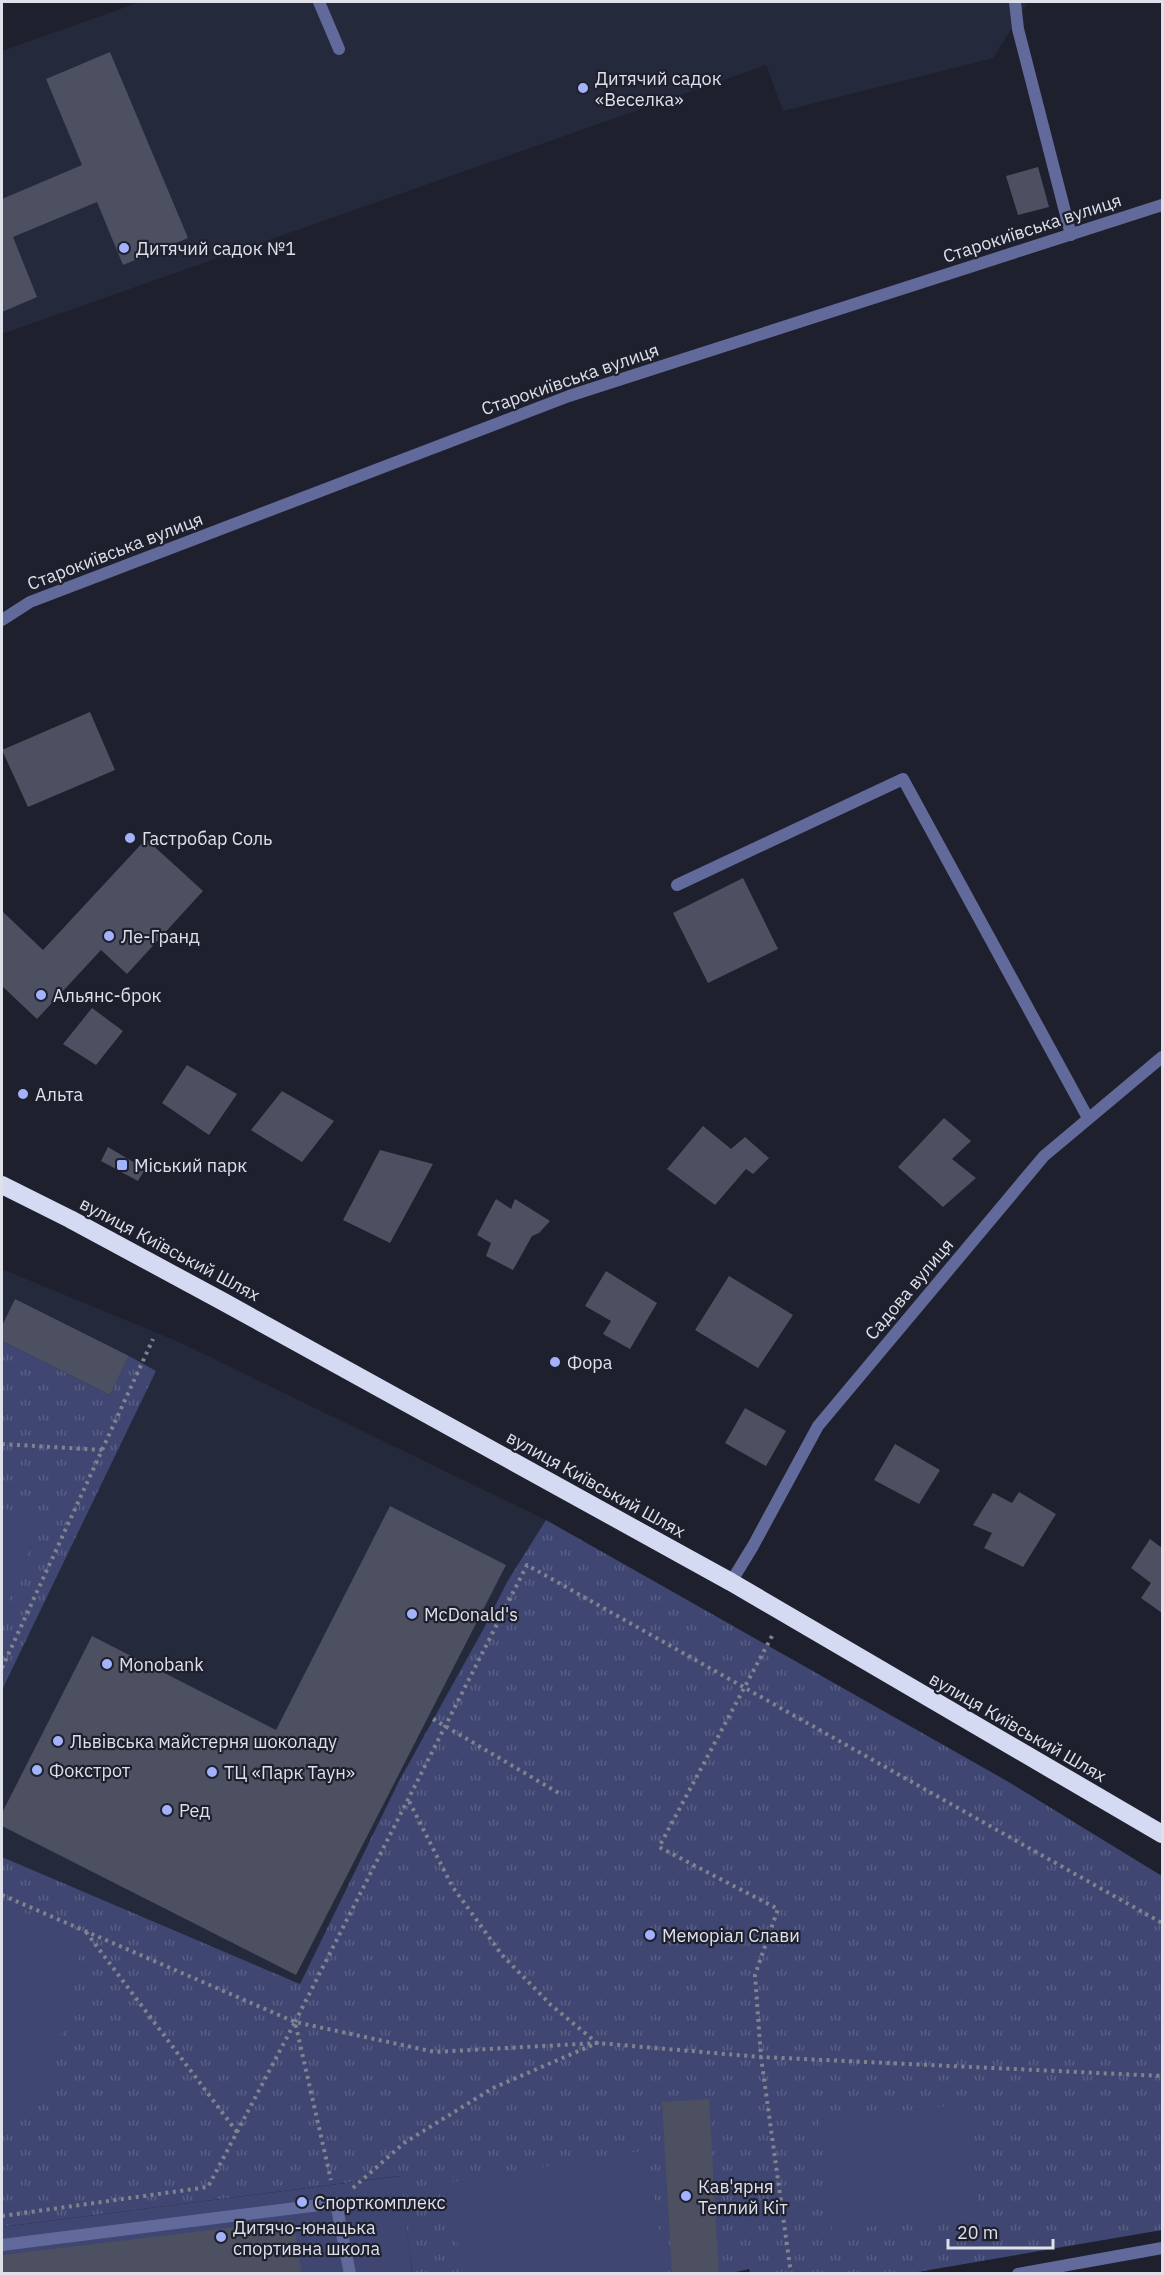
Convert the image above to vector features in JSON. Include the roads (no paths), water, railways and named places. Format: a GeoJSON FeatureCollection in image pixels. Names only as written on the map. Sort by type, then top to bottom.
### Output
{"type":"FeatureCollection","features":[{"type":"Feature","properties":{"kind":"highway","name":"вулиця Київський Шлях"},"geometry":{"type":"LineString","coordinates":[[2,1185],[222,1301],[730,1582],[1162,1834]]}},
{"type":"Feature","properties":{"kind":"street"},"geometry":{"type":"LineString","coordinates":[[319,2],[339,50]]}},
{"type":"Feature","properties":{"kind":"street"},"geometry":{"type":"LineString","coordinates":[[1014,2],[1018,28],[1071,235]]}},
{"type":"Feature","properties":{"kind":"street","name":"Старокиївська вулиця"},"geometry":{"type":"LineString","coordinates":[[2,620],[30,602],[569,396],[1162,205]]}},
{"type":"Feature","properties":{"kind":"street"},"geometry":{"type":"LineString","coordinates":[[677,885],[903,779],[1088,1118]]}},
{"type":"Feature","properties":{"kind":"street","name":"Садова вулиця"},"geometry":{"type":"LineString","coordinates":[[730,1582],[753,1546],[818,1426],[1044,1156],[1162,1057]]}},
{"type":"Feature","properties":{"kind":"street"},"geometry":{"type":"LineString","coordinates":[[2,2245],[336,2203],[350,2274]]}},
{"type":"Feature","properties":{"kind":"street"},"geometry":{"type":"LineString","coordinates":[[1018,2274],[1162,2248]]}},
{"type":"Feature","properties":{"kind":"place","name":"Дитячий садок «Веселка»"},"geometry":{"type":"Point","coordinates":[583,88]}},
{"type":"Feature","properties":{"kind":"place","name":"Дитячий садок №1"},"geometry":{"type":"Point","coordinates":[124,248]}},
{"type":"Feature","properties":{"kind":"place","name":"Гастробар Соль"},"geometry":{"type":"Point","coordinates":[130,838]}},
{"type":"Feature","properties":{"kind":"place","name":"Ле-Гранд"},"geometry":{"type":"Point","coordinates":[109,936]}},
{"type":"Feature","properties":{"kind":"place","name":"Альянс-брок"},"geometry":{"type":"Point","coordinates":[41,995]}},
{"type":"Feature","properties":{"kind":"place","name":"Альта"},"geometry":{"type":"Point","coordinates":[23,1094]}},
{"type":"Feature","properties":{"kind":"place","name":"Міський парк"},"geometry":{"type":"Point","coordinates":[122,1165]}},
{"type":"Feature","properties":{"kind":"place","name":"Фора"},"geometry":{"type":"Point","coordinates":[555,1362]}},
{"type":"Feature","properties":{"kind":"place","name":"McDonald's"},"geometry":{"type":"Point","coordinates":[412,1614]}},
{"type":"Feature","properties":{"kind":"place","name":"Monobank"},"geometry":{"type":"Point","coordinates":[107,1664]}},
{"type":"Feature","properties":{"kind":"place","name":"Львівська майстерня шоколаду"},"geometry":{"type":"Point","coordinates":[58,1741]}},
{"type":"Feature","properties":{"kind":"place","name":"Фокстрот"},"geometry":{"type":"Point","coordinates":[37,1770]}},
{"type":"Feature","properties":{"kind":"place","name":"ТЦ «Парк Таун»"},"geometry":{"type":"Point","coordinates":[212,1772]}},
{"type":"Feature","properties":{"kind":"place","name":"Ред"},"geometry":{"type":"Point","coordinates":[167,1810]}},
{"type":"Feature","properties":{"kind":"place","name":"Mеморіал Слави"},"geometry":{"type":"Point","coordinates":[650,1935]}},
{"type":"Feature","properties":{"kind":"place","name":"Кав'ярня Теплий Кіт"},"geometry":{"type":"Point","coordinates":[686,2196]}},
{"type":"Feature","properties":{"kind":"place","name":"Спорткомплекс"},"geometry":{"type":"Point","coordinates":[302,2202]}},
{"type":"Feature","properties":{"kind":"place","name":"Дитячо-юнацька спортивна школа"},"geometry":{"type":"Point","coordinates":[221,2237]}}]}
